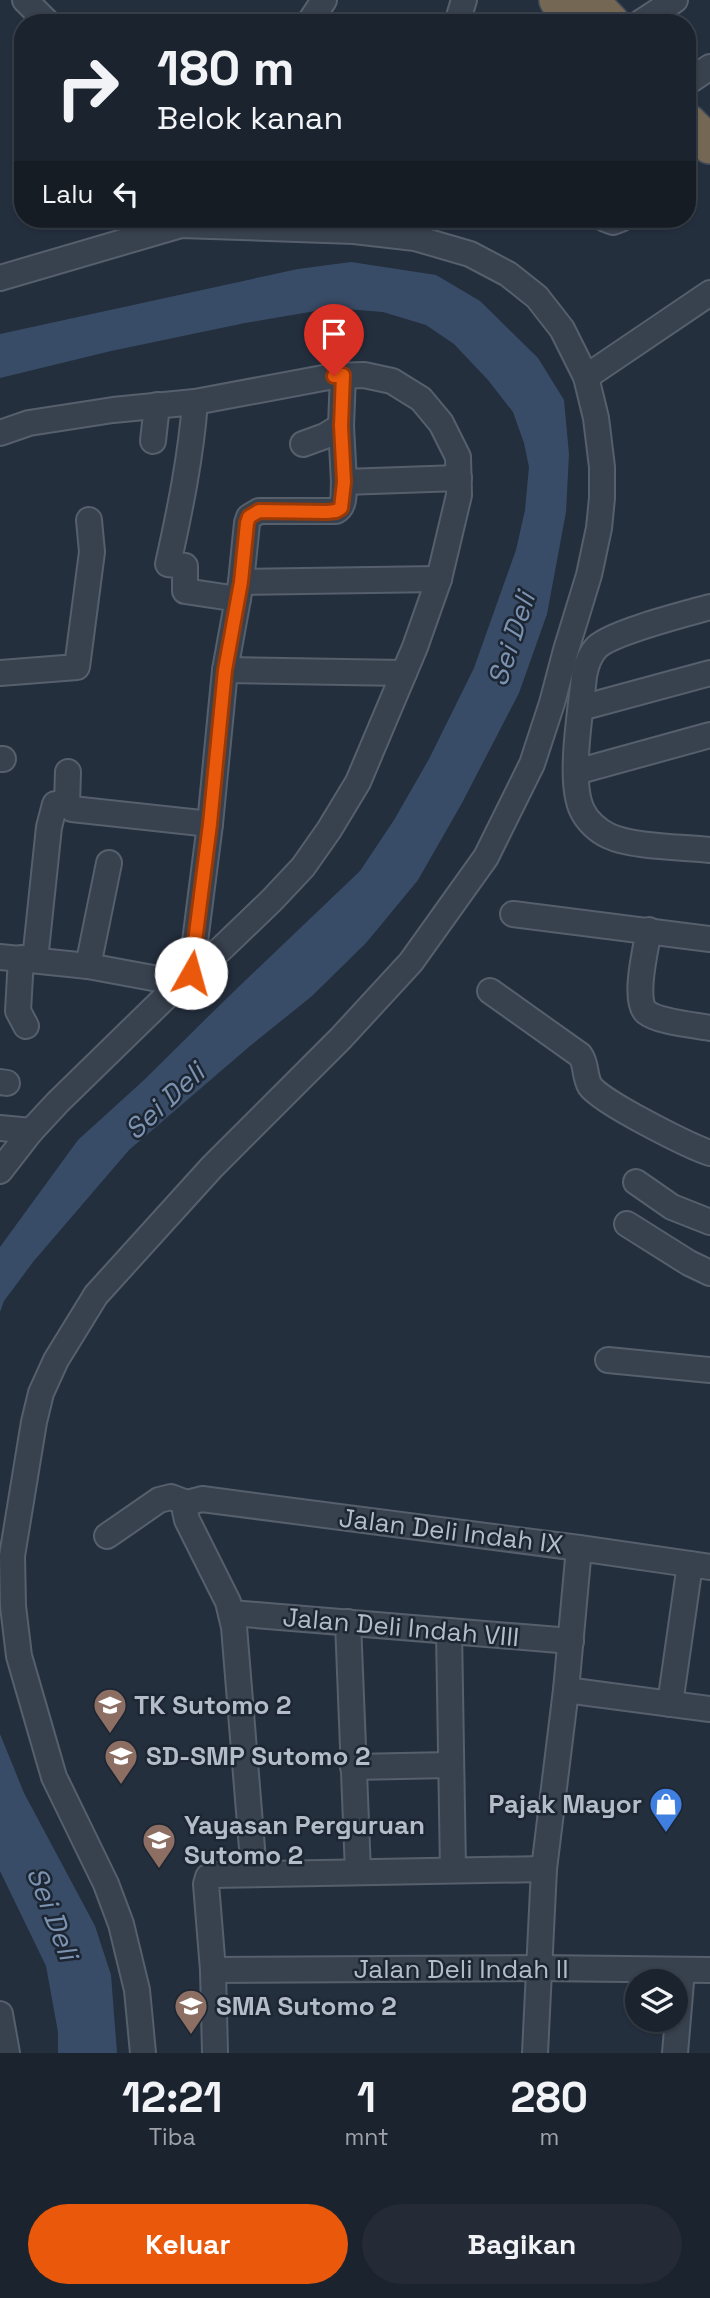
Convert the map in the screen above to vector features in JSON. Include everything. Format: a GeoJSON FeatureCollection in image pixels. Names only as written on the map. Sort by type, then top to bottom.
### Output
{"type":"FeatureCollection","features":[{"type":"Feature","properties":{"kind":"highway"},"geometry":{"type":"LineString","coordinates":[[558,0],[573,14]]}},
{"type":"Feature","properties":{"kind":"highway"},"geometry":{"type":"LineString","coordinates":[[589,0],[602,14]]}},
{"type":"Feature","properties":{"kind":"street"},"geometry":{"type":"LineString","coordinates":[[25,0],[39,14]]}},
{"type":"Feature","properties":{"kind":"street"},"geometry":{"type":"LineString","coordinates":[[654,14],[675,0]]}},
{"type":"Feature","properties":{"kind":"street"},"geometry":{"type":"LineString","coordinates":[[143,2053],[137,1990],[121,1924],[106,1884],[54,1777],[19,1656],[13,1606],[12,1556],[41,1393],[56,1360],[96,1294],[212,1167],[341,1038],[411,962],[486,857],[532,764],[542,736],[591,565],[601,508],[602,467],[596,418],[586,377],[562,329],[537,297],[509,274],[470,254],[415,237],[298,228]]}},
{"type":"Feature","properties":{"kind":"street"},"geometry":{"type":"LineString","coordinates":[[1,277],[132,229]]}},
{"type":"Feature","properties":{"kind":"street"},"geometry":{"type":"LineString","coordinates":[[586,377],[710,293]]}},
{"type":"Feature","properties":{"kind":"street"},"geometry":{"type":"LineString","coordinates":[[185,978],[210,824],[225,670],[249,517],[259,511],[336,511],[341,508],[344,482],[341,426],[343,375]]}},
{"type":"Feature","properties":{"kind":"street"},"geometry":{"type":"LineString","coordinates":[[0,433],[41,421],[194,402],[343,375],[364,375],[392,381],[421,399],[442,424],[458,457],[459,495],[439,579],[404,674],[358,782],[323,839],[303,867],[272,900],[221,949],[185,978],[30,1131],[0,1171]]}},
{"type":"Feature","properties":{"kind":"street"},"geometry":{"type":"LineString","coordinates":[[194,402],[193,427],[180,509],[168,564],[185,566],[184,591],[239,591],[439,579]]}},
{"type":"Feature","properties":{"kind":"street"},"geometry":{"type":"LineString","coordinates":[[153,441],[157,405]]}},
{"type":"Feature","properties":{"kind":"street"},"geometry":{"type":"LineString","coordinates":[[303,444],[325,436],[341,426]]}},
{"type":"Feature","properties":{"kind":"street"},"geometry":{"type":"LineString","coordinates":[[344,482],[458,478]]}},
{"type":"Feature","properties":{"kind":"street"},"geometry":{"type":"LineString","coordinates":[[0,673],[77,667],[93,544],[89,520]]}},
{"type":"Feature","properties":{"kind":"street"},"geometry":{"type":"LineString","coordinates":[[710,607],[611,638],[595,649],[587,664],[576,772],[582,809],[589,821],[609,836],[626,841],[710,849]]}},
{"type":"Feature","properties":{"kind":"street"},"geometry":{"type":"LineString","coordinates":[[225,670],[404,674]]}},
{"type":"Feature","properties":{"kind":"street"},"geometry":{"type":"LineString","coordinates":[[582,708],[710,673]]}},
{"type":"Feature","properties":{"kind":"street"},"geometry":{"type":"LineString","coordinates":[[576,772],[710,735]]}},
{"type":"Feature","properties":{"kind":"street"},"geometry":{"type":"LineString","coordinates":[[67,804],[68,772]]}},
{"type":"Feature","properties":{"kind":"street"},"geometry":{"type":"LineString","coordinates":[[26,1026],[18,1011],[19,958],[55,804],[67,804],[72,809],[210,824]]}},
{"type":"Feature","properties":{"kind":"street"},"geometry":{"type":"LineString","coordinates":[[88,966],[109,863]]}},
{"type":"Feature","properties":{"kind":"street"},"geometry":{"type":"LineString","coordinates":[[513,914],[710,939]]}},
{"type":"Feature","properties":{"kind":"street"},"geometry":{"type":"LineString","coordinates":[[649,930],[640,995],[641,1007],[645,1012],[657,1017],[710,1028]]}},
{"type":"Feature","properties":{"kind":"street"},"geometry":{"type":"LineString","coordinates":[[19,958],[185,978]]}},
{"type":"Feature","properties":{"kind":"street"},"geometry":{"type":"LineString","coordinates":[[490,991],[580,1055],[584,1060],[589,1084],[596,1092],[637,1118],[696,1149],[710,1153]]}},
{"type":"Feature","properties":{"kind":"street"},"geometry":{"type":"LineString","coordinates":[[0,1128],[30,1131]]}},
{"type":"Feature","properties":{"kind":"street"},"geometry":{"type":"LineString","coordinates":[[636,1182],[672,1207],[710,1222]]}},
{"type":"Feature","properties":{"kind":"street"},"geometry":{"type":"LineString","coordinates":[[627,1224],[710,1273]]}},
{"type":"Feature","properties":{"kind":"street"},"geometry":{"type":"LineString","coordinates":[[608,1360],[710,1370]]}},
{"type":"Feature","properties":{"kind":"street","name":"Jalan Deli Indah IX"},"geometry":{"type":"LineString","coordinates":[[107,1536],[159,1500],[175,1498],[189,1502],[202,1499],[700,1566]]}},
{"type":"Feature","properties":{"kind":"street"},"geometry":{"type":"LineString","coordinates":[[189,1502],[184,1511],[187,1520],[231,1613],[236,1643],[254,1873]]}},
{"type":"Feature","properties":{"kind":"street"},"geometry":{"type":"LineString","coordinates":[[535,2053],[544,1869],[566,1690],[579,1548]]}},
{"type":"Feature","properties":{"kind":"street"},"geometry":{"type":"LineString","coordinates":[[670,1704],[700,1566]]}},
{"type":"Feature","properties":{"kind":"street","name":"Jalan Deli Indah VIII"},"geometry":{"type":"LineString","coordinates":[[231,1613],[571,1641]]}},
{"type":"Feature","properties":{"kind":"street"},"geometry":{"type":"LineString","coordinates":[[348,1622],[358,1872]]}},
{"type":"Feature","properties":{"kind":"street"},"geometry":{"type":"LineString","coordinates":[[449,1632],[453,1870]]}},
{"type":"Feature","properties":{"kind":"street"},"geometry":{"type":"LineString","coordinates":[[566,1690],[710,1709]]}},
{"type":"Feature","properties":{"kind":"street"},"geometry":{"type":"LineString","coordinates":[[353,1767],[450,1765]]}},
{"type":"Feature","properties":{"kind":"street"},"geometry":{"type":"LineString","coordinates":[[215,2053],[213,1970],[206,1884],[208,1877],[215,1874],[254,1873],[544,1869]]}},
{"type":"Feature","properties":{"kind":"street","name":"Jalan Deli Indah II"},"geometry":{"type":"LineString","coordinates":[[213,1970],[682,1969]]}},
{"type":"Feature","properties":{"kind":"street","name":"Jalan Deli Indah II"},"geometry":{"type":"LineString","coordinates":[[688,1969],[710,1970]]}},
{"type":"Feature","properties":{"kind":"street"},"geometry":{"type":"LineString","coordinates":[[0,2014],[7,2053]]}},
{"type":"Feature","properties":{"kind":"street"},"geometry":{"type":"LineString","coordinates":[[675,2053],[677,2032]]}},
{"type":"Feature","properties":{"kind":"water","name":"Sei Deli"},"geometry":{"type":"Polygon","coordinates":[[[351,262],[436,275],[480,301],[538,358],[564,400],[569,454],[566,512],[547,614],[519,693],[462,803],[418,880],[366,943],[312,996],[129,1150],[33,1262],[4,1301],[0,1312],[0,1247],[78,1140],[144,1080],[360,871],[394,820],[429,759],[474,668],[516,550],[525,510],[529,467],[513,412],[488,380],[454,344],[426,325],[383,312],[333,308],[245,323],[0,378],[0,334],[298,269],[351,262]]]}},
{"type":"Feature","properties":{"kind":"water","name":"Sei Deli"},"geometry":{"type":"Polygon","coordinates":[[[0,1734],[24,1793],[95,1926],[111,1975],[117,2053],[58,2053],[58,2032],[46,1966],[0,1871],[0,1734]]]}},
{"type":"Feature","properties":{"kind":"place","name":"TK Sutomo 2"},"geometry":{"type":"Point","coordinates":[110,1735]}},
{"type":"Feature","properties":{"kind":"place","name":"SD-SMP Sutomo 2"},"geometry":{"type":"Point","coordinates":[121,1786]}},
{"type":"Feature","properties":{"kind":"place","name":"Pajak Mayor"},"geometry":{"type":"Point","coordinates":[666,1834]}},
{"type":"Feature","properties":{"kind":"place","name":"Yayasan Perguruan Sutomo 2"},"geometry":{"type":"Point","coordinates":[159,1870]}},
{"type":"Feature","properties":{"kind":"place","name":"SMA Sutomo 2"},"geometry":{"type":"Point","coordinates":[191,2036]}},
{"type":"Feature","properties":{"kind":"route"},"geometry":{"type":"LineString","coordinates":[[191,973],[210,824],[225,670],[241,582],[247,523],[249,517],[259,511],[327,512],[341,508],[344,482],[341,426],[343,375],[334,376]]}}]}
